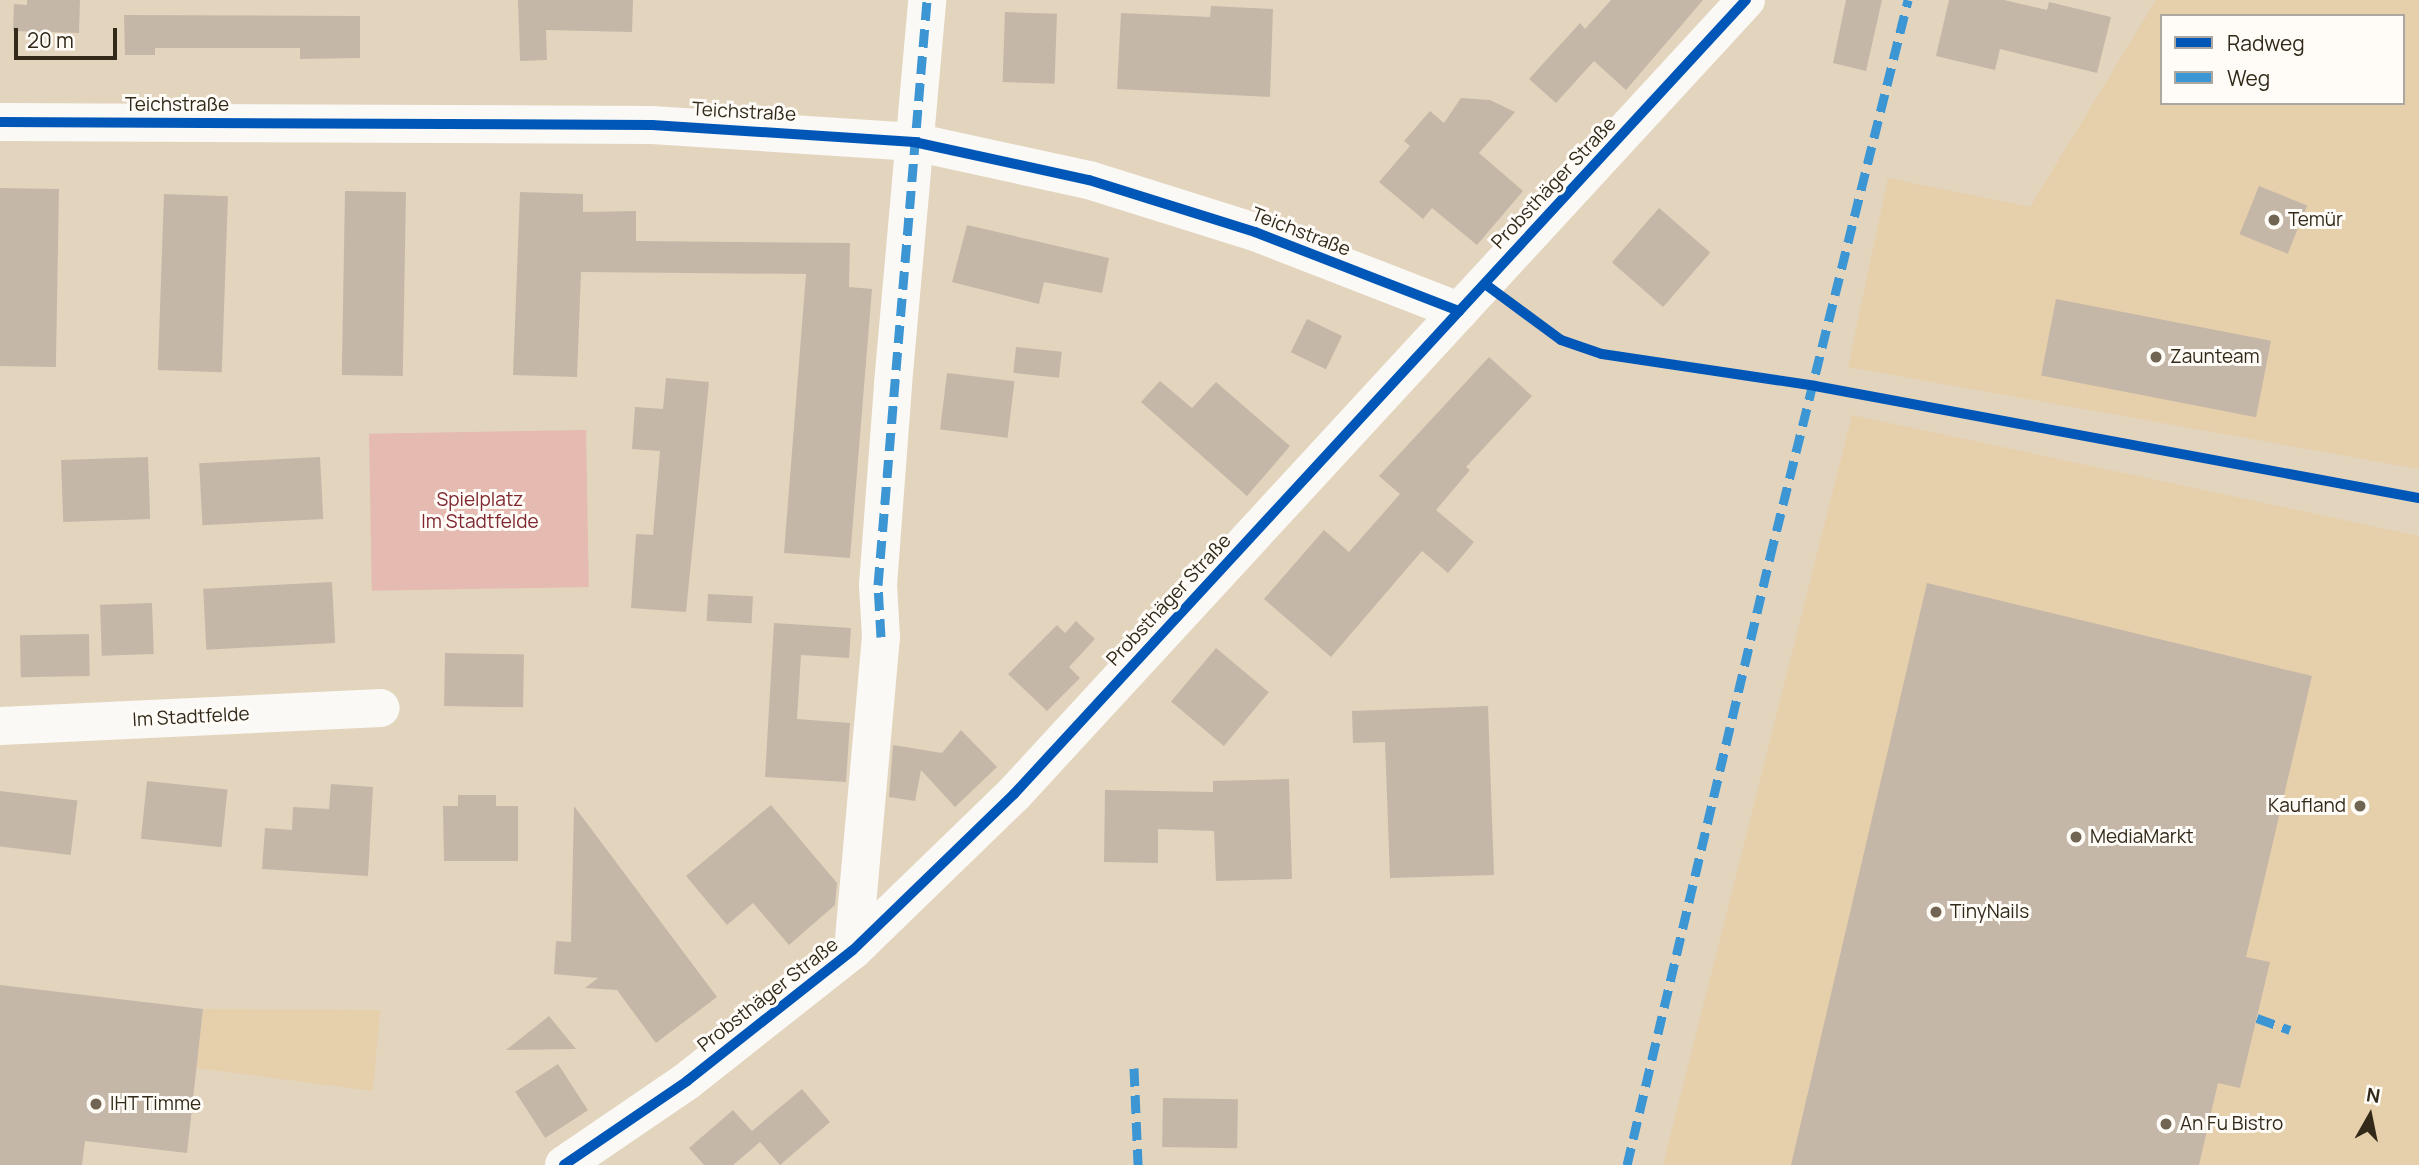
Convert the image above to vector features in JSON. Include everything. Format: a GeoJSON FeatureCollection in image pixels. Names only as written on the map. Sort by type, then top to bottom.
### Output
{"type":"FeatureCollection","features":[{"type":"Feature","properties":{"kind":"street","name":"Probsthäger Straße"},"geometry":{"type":"LineString","coordinates":[[853,950],[881,637],[878,585],[927,0]]}},
{"type":"Feature","properties":{"kind":"street","name":"Probsthäger Straße"},"geometry":{"type":"LineString","coordinates":[[564,1165],[687,1081],[853,950],[1014,794],[1746,0]]}},
{"type":"Feature","properties":{"kind":"street","name":"Teichstraße"},"geometry":{"type":"LineString","coordinates":[[0,122],[652,125],[914,142],[1090,180],[1255,232],[1459,311]]}},
{"type":"Feature","properties":{"kind":"street","name":"Im Stadtfelde"},"geometry":{"type":"LineString","coordinates":[[0,726],[381,708]]}},
{"type":"Feature","properties":{"kind":"shaded area"},"geometry":{"type":"Polygon","coordinates":[[[2156,0],[2419,0],[2419,469],[1848,367],[1888,178],[2030,207],[2156,0]]]}},
{"type":"Feature","properties":{"kind":"shaded area"},"geometry":{"type":"Polygon","coordinates":[[[1852,415],[2419,536],[2419,1165],[1663,1165],[1852,415]]]}},
{"type":"Feature","properties":{"kind":"shaded area"},"geometry":{"type":"Polygon","coordinates":[[[203,1009],[380,1010],[373,1091],[196,1068],[203,1009]]]}},
{"type":"Feature","properties":{"kind":"green space","name":"Spielplatz Im Stadtfelde"},"geometry":{"type":"Polygon","coordinates":[[[586,430],[589,587],[372,591],[369,434],[586,430]]]}},
{"type":"Feature","properties":{"kind":"building"},"geometry":{"type":"Polygon","coordinates":[[[27,0],[80,0],[79,33],[13,31],[14,4],[27,5],[27,0]]]}},
{"type":"Feature","properties":{"kind":"building"},"geometry":{"type":"Polygon","coordinates":[[[518,0],[633,0],[632,32],[546,30],[547,60],[520,61],[518,0]]]}},
{"type":"Feature","properties":{"kind":"building"},"geometry":{"type":"Polygon","coordinates":[[[1611,0],[1703,0],[1626,90],[1594,61],[1556,103],[1529,79],[1580,23],[1585,29],[1611,0]]]}},
{"type":"Feature","properties":{"kind":"building"},"geometry":{"type":"Polygon","coordinates":[[[1846,0],[1882,0],[1866,71],[1833,63],[1846,0]]]}},
{"type":"Feature","properties":{"kind":"building"},"geometry":{"type":"Polygon","coordinates":[[[1949,0],[2004,0],[2047,10],[2049,2],[2111,17],[2097,73],[2000,49],[1995,70],[1936,56],[1949,0]]]}},
{"type":"Feature","properties":{"kind":"building"},"geometry":{"type":"Polygon","coordinates":[[[1211,6],[1273,9],[1270,97],[1117,89],[1121,13],[1210,17],[1211,6]]]}},
{"type":"Feature","properties":{"kind":"building"},"geometry":{"type":"Polygon","coordinates":[[[1005,12],[1057,14],[1055,84],[1003,82],[1005,12]]]}},
{"type":"Feature","properties":{"kind":"building"},"geometry":{"type":"Polygon","coordinates":[[[124,15],[360,16],[360,58],[300,59],[300,48],[155,48],[155,55],[125,55],[124,15]]]}},
{"type":"Feature","properties":{"kind":"building"},"geometry":{"type":"Polygon","coordinates":[[[1461,98],[1490,100],[1515,112],[1479,153],[1523,191],[1477,245],[1432,208],[1423,219],[1379,182],[1410,146],[1404,141],[1430,111],[1444,123],[1461,98]]]}},
{"type":"Feature","properties":{"kind":"building","name":"Temür"},"geometry":{"type":"Polygon","coordinates":[[[2259,186],[2307,205],[2288,254],[2240,234],[2259,186]]]}},
{"type":"Feature","properties":{"kind":"building"},"geometry":{"type":"Polygon","coordinates":[[[0,188],[59,189],[56,367],[0,366],[0,188]]]}},
{"type":"Feature","properties":{"kind":"building"},"geometry":{"type":"Polygon","coordinates":[[[345,191],[406,192],[403,376],[342,375],[345,191]]]}},
{"type":"Feature","properties":{"kind":"building"},"geometry":{"type":"Polygon","coordinates":[[[520,192],[583,194],[583,212],[636,211],[636,241],[850,243],[849,287],[872,289],[850,558],[784,553],[806,274],[581,272],[577,377],[513,375],[520,192]]]}},
{"type":"Feature","properties":{"kind":"building"},"geometry":{"type":"Polygon","coordinates":[[[164,194],[228,196],[222,372],[158,370],[164,194]]]}},
{"type":"Feature","properties":{"kind":"building"},"geometry":{"type":"Polygon","coordinates":[[[1659,208],[1710,253],[1663,307],[1612,262],[1659,208]]]}},
{"type":"Feature","properties":{"kind":"building"},"geometry":{"type":"Polygon","coordinates":[[[967,225],[1109,258],[1102,293],[1044,282],[1039,304],[952,282],[967,225]]]}},
{"type":"Feature","properties":{"kind":"building","name":"Zaunteam"},"geometry":{"type":"Polygon","coordinates":[[[2056,299],[2271,341],[2256,417],[2041,376],[2056,299]]]}},
{"type":"Feature","properties":{"kind":"building"},"geometry":{"type":"Polygon","coordinates":[[[1307,319],[1342,336],[1326,369],[1291,352],[1307,319]]]}},
{"type":"Feature","properties":{"kind":"building"},"geometry":{"type":"Polygon","coordinates":[[[1016,347],[1062,352],[1059,378],[1013,373],[1016,347]]]}},
{"type":"Feature","properties":{"kind":"building"},"geometry":{"type":"Polygon","coordinates":[[[1489,357],[1532,396],[1466,467],[1470,470],[1436,510],[1474,542],[1448,573],[1422,551],[1331,657],[1264,599],[1324,530],[1349,552],[1400,494],[1379,476],[1489,357]]]}},
{"type":"Feature","properties":{"kind":"building"},"geometry":{"type":"Polygon","coordinates":[[[947,373],[1014,381],[1008,438],[940,430],[947,373]]]}},
{"type":"Feature","properties":{"kind":"building"},"geometry":{"type":"Polygon","coordinates":[[[666,378],[709,382],[686,612],[631,608],[636,534],[653,535],[660,451],[632,449],[635,407],[663,409],[666,378]]]}},
{"type":"Feature","properties":{"kind":"building"},"geometry":{"type":"Polygon","coordinates":[[[1160,381],[1192,408],[1216,382],[1290,446],[1247,496],[1141,402],[1160,381]]]}},
{"type":"Feature","properties":{"kind":"building"},"geometry":{"type":"Polygon","coordinates":[[[148,457],[150,519],[63,522],[61,460],[148,457]]]}},
{"type":"Feature","properties":{"kind":"building"},"geometry":{"type":"Polygon","coordinates":[[[320,457],[323,519],[202,525],[199,463],[320,457]]]}},
{"type":"Feature","properties":{"kind":"building"},"geometry":{"type":"Polygon","coordinates":[[[332,582],[335,643],[206,650],[203,589],[332,582]]]}},
{"type":"Feature","properties":{"kind":"building"},"geometry":{"type":"Polygon","coordinates":[[[1927,583],[2312,676],[2246,957],[2270,962],[2240,1088],[2218,1083],[2199,1165],[1791,1165],[1927,583]]]}},
{"type":"Feature","properties":{"kind":"building"},"geometry":{"type":"Polygon","coordinates":[[[708,594],[753,596],[752,623],[707,621],[708,594]]]}},
{"type":"Feature","properties":{"kind":"building"},"geometry":{"type":"Polygon","coordinates":[[[152,603],[154,654],[102,656],[100,605],[152,603]]]}},
{"type":"Feature","properties":{"kind":"building"},"geometry":{"type":"Polygon","coordinates":[[[1076,621],[1095,639],[1069,667],[1080,678],[1047,711],[1008,674],[1057,625],[1065,633],[1076,621]]]}},
{"type":"Feature","properties":{"kind":"building"},"geometry":{"type":"Polygon","coordinates":[[[774,623],[851,628],[849,658],[801,655],[797,719],[850,723],[846,782],[765,777],[774,623]]]}},
{"type":"Feature","properties":{"kind":"building"},"geometry":{"type":"Polygon","coordinates":[[[89,634],[90,676],[21,677],[20,635],[89,634]]]}},
{"type":"Feature","properties":{"kind":"building"},"geometry":{"type":"Polygon","coordinates":[[[1216,648],[1269,692],[1224,746],[1171,702],[1216,648]]]}},
{"type":"Feature","properties":{"kind":"building"},"geometry":{"type":"Polygon","coordinates":[[[445,653],[524,654],[523,707],[444,706],[445,653]]]}},
{"type":"Feature","properties":{"kind":"building"},"geometry":{"type":"Polygon","coordinates":[[[1488,706],[1494,875],[1390,878],[1385,742],[1353,743],[1352,711],[1488,706]]]}},
{"type":"Feature","properties":{"kind":"building"},"geometry":{"type":"Polygon","coordinates":[[[961,730],[997,767],[955,807],[921,770],[915,801],[889,797],[893,745],[942,753],[961,730]]]}},
{"type":"Feature","properties":{"kind":"building"},"geometry":{"type":"Polygon","coordinates":[[[1289,779],[1292,879],[1216,881],[1214,831],[1158,829],[1158,863],[1104,862],[1105,790],[1213,792],[1213,781],[1289,779]]]}},
{"type":"Feature","properties":{"kind":"building"},"geometry":{"type":"Polygon","coordinates":[[[147,781],[228,789],[221,847],[141,839],[147,781]]]}},
{"type":"Feature","properties":{"kind":"building"},"geometry":{"type":"Polygon","coordinates":[[[331,784],[373,787],[368,876],[262,869],[265,828],[292,830],[293,807],[329,809],[331,784]]]}},
{"type":"Feature","properties":{"kind":"building"},"geometry":{"type":"Polygon","coordinates":[[[0,791],[77,801],[71,855],[0,846],[0,791]]]}},
{"type":"Feature","properties":{"kind":"building"},"geometry":{"type":"Polygon","coordinates":[[[458,795],[496,795],[496,806],[518,806],[518,861],[444,861],[443,806],[458,806],[458,795]]]}},
{"type":"Feature","properties":{"kind":"building"},"geometry":{"type":"Polygon","coordinates":[[[771,805],[837,883],[835,905],[789,945],[753,903],[727,925],[686,876],[771,805]]]}},
{"type":"Feature","properties":{"kind":"building"},"geometry":{"type":"Polygon","coordinates":[[[574,806],[717,997],[656,1043],[617,990],[585,988],[598,978],[554,974],[556,941],[571,942],[574,806]]]}},
{"type":"Feature","properties":{"kind":"building","name":"IHT Timme"},"geometry":{"type":"Polygon","coordinates":[[[0,985],[203,1009],[187,1153],[85,1141],[82,1165],[0,1165],[0,985]]]}},
{"type":"Feature","properties":{"kind":"building"},"geometry":{"type":"Polygon","coordinates":[[[549,1016],[576,1049],[506,1050],[549,1016]]]}},
{"type":"Feature","properties":{"kind":"building"},"geometry":{"type":"Polygon","coordinates":[[[558,1064],[588,1110],[545,1138],[515,1092],[558,1064]]]}},
{"type":"Feature","properties":{"kind":"building"},"geometry":{"type":"Polygon","coordinates":[[[802,1089],[830,1122],[780,1165],[760,1142],[733,1165],[704,1165],[689,1148],[733,1110],[752,1131],[802,1089]]]}},
{"type":"Feature","properties":{"kind":"building"},"geometry":{"type":"Polygon","coordinates":[[[1163,1098],[1238,1099],[1237,1148],[1162,1147],[1163,1098]]]}},
{"type":"Feature","properties":{"kind":"marked path"},"geometry":{"type":"LineString","coordinates":[[881,637],[878,585],[927,0]]}},
{"type":"Feature","properties":{"kind":"marked path"},"geometry":{"type":"LineString","coordinates":[[1627,1165],[1770,557],[1908,0]]}},
{"type":"Feature","properties":{"kind":"marked path"},"geometry":{"type":"LineString","coordinates":[[2257,1018],[2290,1030]]}},
{"type":"Feature","properties":{"kind":"marked path"},"geometry":{"type":"LineString","coordinates":[[1134,1068],[1138,1165]]}},
{"type":"Feature","properties":{"kind":"cycle path"},"geometry":{"type":"LineString","coordinates":[[564,1165],[687,1081],[853,950],[1014,794],[1746,0]]}},
{"type":"Feature","properties":{"kind":"cycle path"},"geometry":{"type":"LineString","coordinates":[[0,122],[652,125],[914,142],[1089,180],[1255,232],[1459,311]]}},
{"type":"Feature","properties":{"kind":"cycle path"},"geometry":{"type":"LineString","coordinates":[[1485,284],[1561,340],[1602,354],[1815,386],[2419,498]]}},
{"type":"Feature","properties":{"kind":"place","name":"Temür"},"geometry":{"type":"Point","coordinates":[2274,220]}},
{"type":"Feature","properties":{"kind":"place","name":"Zaunteam"},"geometry":{"type":"Point","coordinates":[2156,357]}},
{"type":"Feature","properties":{"kind":"place","name":"Kaufland"},"geometry":{"type":"Point","coordinates":[2360,806]}},
{"type":"Feature","properties":{"kind":"place","name":"MediaMarkt"},"geometry":{"type":"Point","coordinates":[2076,837]}},
{"type":"Feature","properties":{"kind":"place","name":"TinyNails"},"geometry":{"type":"Point","coordinates":[1936,912]}},
{"type":"Feature","properties":{"kind":"place","name":"IHT Timme"},"geometry":{"type":"Point","coordinates":[96,1104]}},
{"type":"Feature","properties":{"kind":"place","name":"An Fu Bistro"},"geometry":{"type":"Point","coordinates":[2166,1124]}}]}
